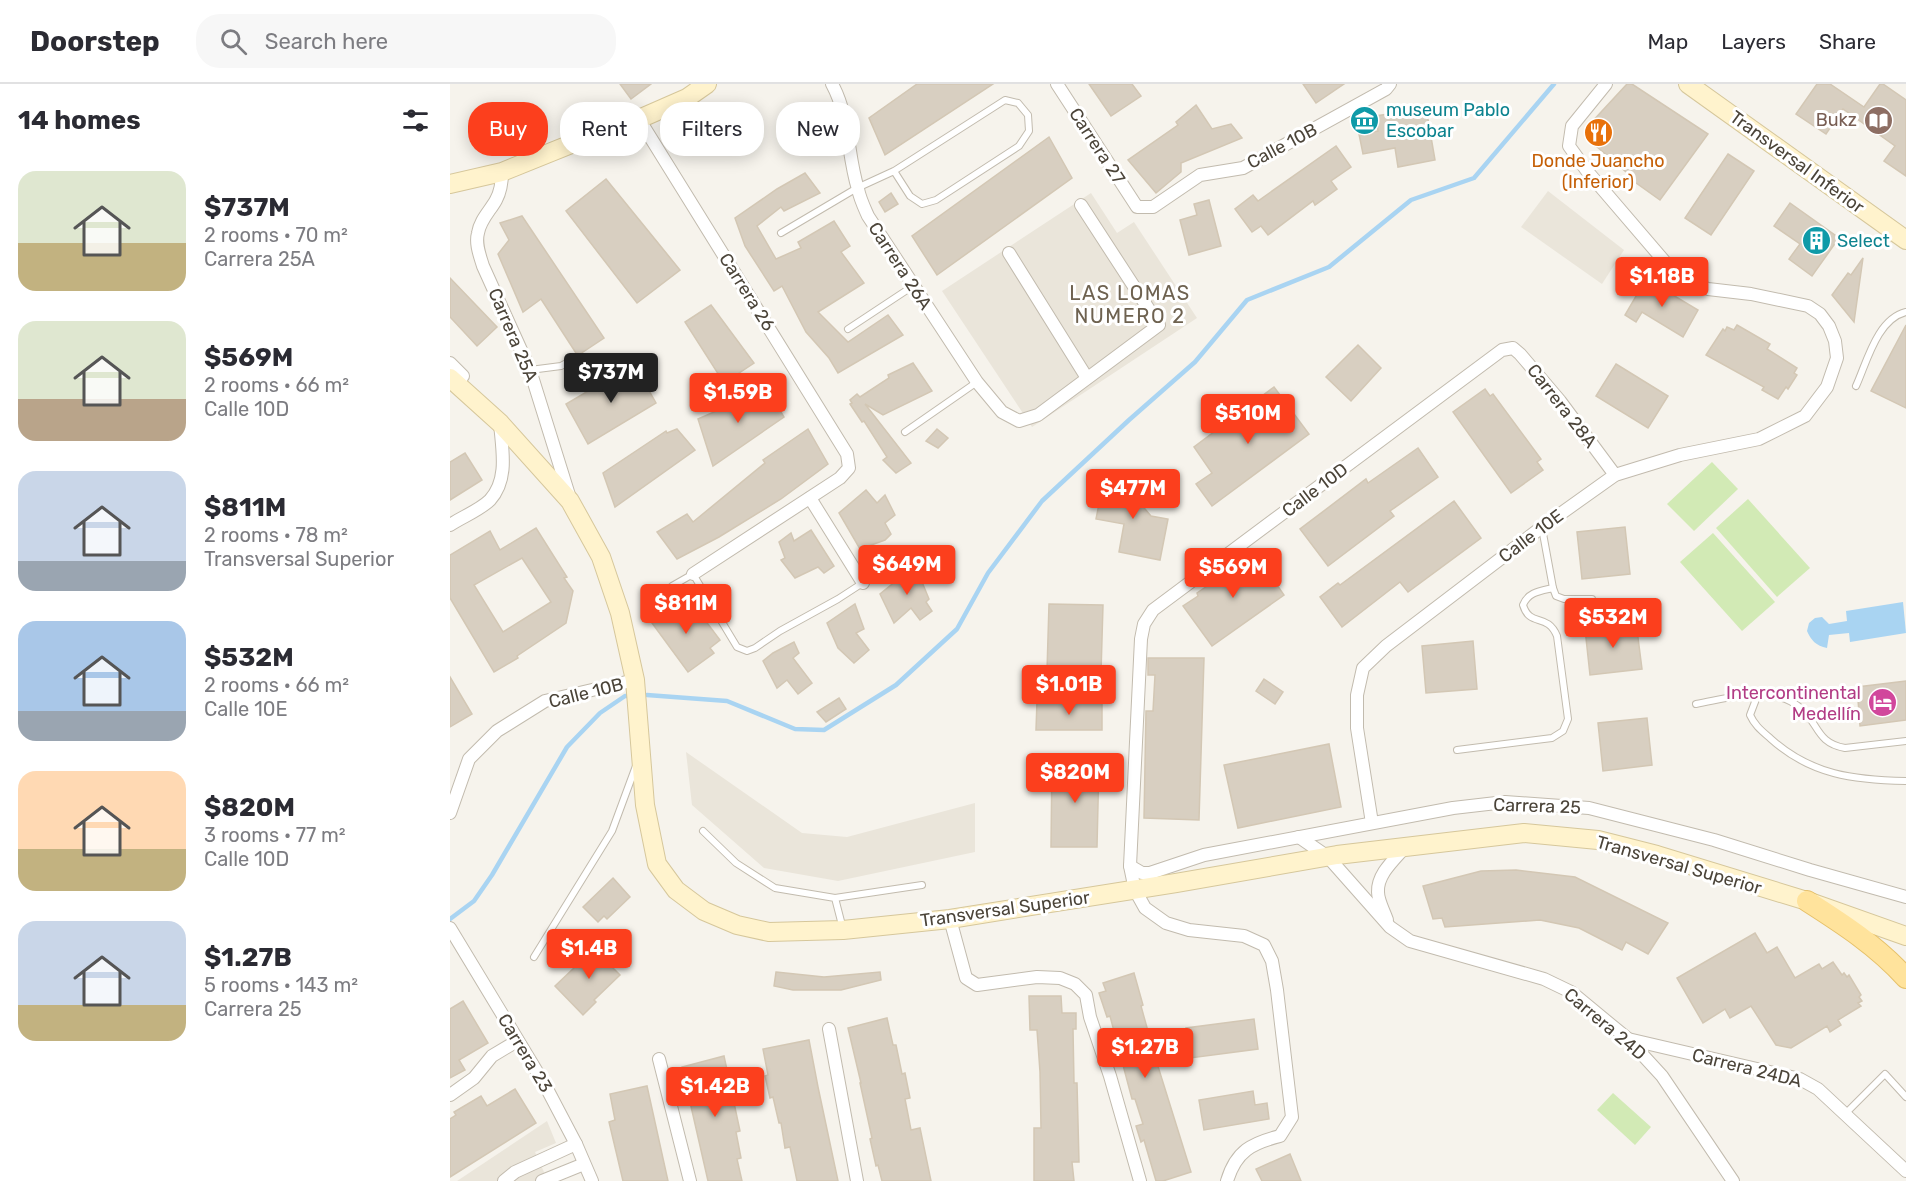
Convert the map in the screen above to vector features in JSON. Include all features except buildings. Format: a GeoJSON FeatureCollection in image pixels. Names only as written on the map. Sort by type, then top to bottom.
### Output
{"type":"FeatureCollection","features":[{"type":"Feature","properties":{"kind":"main road"},"geometry":{"type":"LineString","coordinates":[[648,115],[687,98],[706,84]]}},
{"type":"Feature","properties":{"kind":"main road","name":"Transversal Inferior"},"geometry":{"type":"LineString","coordinates":[[1689,84],[1906,240]]}},
{"type":"Feature","properties":{"kind":"main road"},"geometry":{"type":"LineString","coordinates":[[450,184],[502,172],[560,149]]}},
{"type":"Feature","properties":{"kind":"main road","name":"Transversal Superior"},"geometry":{"type":"LineString","coordinates":[[455,384],[495,419],[570,501],[601,557],[620,614],[636,691],[645,805],[657,864],[676,890],[704,910],[737,925],[769,932],[843,930],[950,919],[1328,857],[1524,833],[1598,840],[1657,855],[1906,936]]}},
{"type":"Feature","properties":{"kind":"main road"},"geometry":{"type":"LineString","coordinates":[[1807,902],[1857,933],[1892,962],[1906,978]]}},
{"type":"Feature","properties":{"kind":"street","name":"Carrera 26A"},"geometry":{"type":"LineString","coordinates":[[832,84],[839,97],[857,188],[868,216],[977,382],[1002,412],[1019,421],[1038,415],[1087,378]]}},
{"type":"Feature","properties":{"kind":"street","name":"Carrera 27"},"geometry":{"type":"LineString","coordinates":[[1057,84],[1137,207]]}},
{"type":"Feature","properties":{"kind":"street","name":"Calle 10B"},"geometry":{"type":"LineString","coordinates":[[1137,207],[1152,207],[1200,174],[1243,168],[1386,89],[1390,84]]}},
{"type":"Feature","properties":{"kind":"street","name":"Calle 10E"},"geometry":{"type":"LineString","coordinates":[[1372,823],[1357,728],[1358,695],[1363,669],[1386,646],[1542,527],[1616,475],[1680,455],[1759,439],[1805,416],[1827,387],[1837,358],[1835,341],[1829,326],[1820,314],[1808,306],[1751,294],[1708,289],[1688,281],[1665,262],[1587,171],[1569,146],[1572,126],[1606,84]]}},
{"type":"Feature","properties":{"kind":"street","name":"Carrera 26"},"geometry":{"type":"LineString","coordinates":[[648,133],[847,454],[849,468],[840,478],[810,498]]}},
{"type":"Feature","properties":{"kind":"street","name":"Carrera 25A"},"geometry":{"type":"LineString","coordinates":[[502,172],[501,188],[495,201],[486,212],[477,234],[478,252],[530,370],[570,501]]}},
{"type":"Feature","properties":{"kind":"street"},"geometry":{"type":"LineString","coordinates":[[1009,253],[1087,378],[1159,325],[1081,205]]}},
{"type":"Feature","properties":{"kind":"street","name":"Carrera 28A"},"geometry":{"type":"LineString","coordinates":[[1502,350],[1513,348],[1521,354],[1616,475]]}},
{"type":"Feature","properties":{"kind":"street","name":"Calle 10D"},"geometry":{"type":"LineString","coordinates":[[1135,890],[1130,866],[1140,639],[1144,624],[1153,610],[1502,350]]}},
{"type":"Feature","properties":{"kind":"street"},"geometry":{"type":"LineString","coordinates":[[450,363],[455,384]]}},
{"type":"Feature","properties":{"kind":"street"},"geometry":{"type":"LineString","coordinates":[[450,525],[489,501],[501,484],[503,464],[495,419]]}},
{"type":"Feature","properties":{"kind":"street"},"geometry":{"type":"LineString","coordinates":[[693,574],[810,498],[863,583]]}},
{"type":"Feature","properties":{"kind":"street","name":"Calle 10B"},"geometry":{"type":"LineString","coordinates":[[450,813],[469,759],[497,731],[545,701],[577,692],[636,691]]}},
{"type":"Feature","properties":{"kind":"street","name":"Carrera 25"},"geometry":{"type":"LineString","coordinates":[[1130,866],[1143,873],[1150,873],[1204,855],[1454,808],[1505,802],[1589,808],[1714,840],[1906,897]]}},
{"type":"Feature","properties":{"kind":"street","name":"Carrera 24D"},"geometry":{"type":"LineString","coordinates":[[1299,837],[1328,857],[1390,927],[1410,941],[1544,979],[1571,992],[1628,1039],[1662,1076],[1733,1181]]}},
{"type":"Feature","properties":{"kind":"street"},"geometry":{"type":"LineString","coordinates":[[1390,927],[1378,893],[1379,882],[1384,871],[1406,846]]}},
{"type":"Feature","properties":{"kind":"street"},"geometry":{"type":"LineString","coordinates":[[1135,890],[1145,908],[1166,922],[1189,930],[1244,936],[1264,945],[1272,961],[1292,1117],[1280,1136],[1257,1142],[1232,1164],[1227,1181]]}},
{"type":"Feature","properties":{"kind":"street"},"geometry":{"type":"LineString","coordinates":[[950,919],[966,978],[972,983],[977,985],[1037,977],[1060,978],[1075,984],[1086,995],[1090,1017],[1110,1076],[1140,1181]]}},
{"type":"Feature","properties":{"kind":"street","name":"Carrera 23"},"geometry":{"type":"LineString","coordinates":[[450,928],[545,1085],[576,1144],[592,1181]]}},
{"type":"Feature","properties":{"kind":"street"},"geometry":{"type":"LineString","coordinates":[[829,1029],[857,1181]]}},
{"type":"Feature","properties":{"kind":"street","name":"Carrera 24DA"},"geometry":{"type":"LineString","coordinates":[[1628,1039],[1800,1079],[1818,1089],[1906,1171]]}},
{"type":"Feature","properties":{"kind":"street"},"geometry":{"type":"LineString","coordinates":[[450,1095],[474,1078],[492,1056],[518,1041]]}},
{"type":"Feature","properties":{"kind":"street"},"geometry":{"type":"LineString","coordinates":[[659,1059],[690,1181]]}},
{"type":"Feature","properties":{"kind":"street"},"geometry":{"type":"LineString","coordinates":[[504,1181],[514,1172],[576,1144]]}},
{"type":"Feature","properties":{"kind":"street"},"geometry":{"type":"LineString","coordinates":[[542,1181],[584,1164]]}},
{"type":"Feature","properties":{"kind":"lane"},"geometry":{"type":"LineString","coordinates":[[781,233],[857,188],[894,171],[1005,100],[1018,103],[1028,115],[1029,131],[1019,146],[936,200],[922,204],[910,196],[894,171]]}},
{"type":"Feature","properties":{"kind":"lane"},"geometry":{"type":"LineString","coordinates":[[848,329],[913,286]]}},
{"type":"Feature","properties":{"kind":"lane"},"geometry":{"type":"LineString","coordinates":[[1856,386],[1879,335],[1893,317],[1906,312]]}},
{"type":"Feature","properties":{"kind":"lane"},"geometry":{"type":"LineString","coordinates":[[530,370],[561,366],[576,358]]}},
{"type":"Feature","properties":{"kind":"lane"},"geometry":{"type":"LineString","coordinates":[[905,432],[977,382]]}},
{"type":"Feature","properties":{"kind":"lane"},"geometry":{"type":"LineString","coordinates":[[1542,527],[1556,596],[1564,599],[1592,598]]}},
{"type":"Feature","properties":{"kind":"lane"},"geometry":{"type":"LineString","coordinates":[[672,586],[693,574],[737,647],[747,651],[838,599],[902,558]]}},
{"type":"Feature","properties":{"kind":"lane"},"geometry":{"type":"LineString","coordinates":[[1457,750],[1552,738],[1563,731],[1568,719],[1557,636],[1553,626],[1545,621],[1532,618],[1525,612],[1523,605],[1526,598],[1534,592],[1553,588]]}},
{"type":"Feature","properties":{"kind":"lane"},"geometry":{"type":"LineString","coordinates":[[1758,693],[1750,715],[1755,726],[1786,753],[1813,767],[1841,776],[1906,781]]}},
{"type":"Feature","properties":{"kind":"lane"},"geometry":{"type":"LineString","coordinates":[[1696,704],[1758,693],[1777,696],[1803,710],[1819,735],[1838,746],[1845,748],[1906,741]]}},
{"type":"Feature","properties":{"kind":"lane"},"geometry":{"type":"LineString","coordinates":[[534,957],[612,831],[641,755]]}},
{"type":"Feature","properties":{"kind":"lane"},"geometry":{"type":"LineString","coordinates":[[703,831],[736,863],[775,888],[835,898],[922,885]]}},
{"type":"Feature","properties":{"kind":"lane"},"geometry":{"type":"LineString","coordinates":[[835,898],[843,930]]}},
{"type":"Feature","properties":{"kind":"lane"},"geometry":{"type":"LineString","coordinates":[[1845,1114],[1886,1074],[1906,1097]]}},
{"type":"Feature","properties":{"kind":"shaded area"},"geometry":{"type":"Polygon","coordinates":[[[1548,191],[1624,250],[1602,284],[1521,227],[1548,191]]]}},
{"type":"Feature","properties":{"kind":"shaded area"},"geometry":{"type":"Polygon","coordinates":[[[1091,193],[1117,233],[1134,222],[1197,318],[1032,427],[942,291],[1091,193]]]}},
{"type":"Feature","properties":{"kind":"shaded area"},"geometry":{"type":"Polygon","coordinates":[[[686,752],[802,833],[847,837],[975,803],[975,852],[838,881],[764,868],[692,805],[686,752]]]}},
{"type":"Feature","properties":{"kind":"shaded area"},"geometry":{"type":"Polygon","coordinates":[[[547,1121],[556,1143],[535,1152],[548,1181],[457,1181],[547,1121]]]}},
{"type":"Feature","properties":{"kind":"green space"},"geometry":{"type":"Polygon","coordinates":[[[1712,462],[1738,489],[1694,531],[1667,504],[1712,462]]]}},
{"type":"Feature","properties":{"kind":"green space"},"geometry":{"type":"Polygon","coordinates":[[[1748,499],[1810,568],[1777,597],[1716,528],[1748,499]]]}},
{"type":"Feature","properties":{"kind":"green space"},"geometry":{"type":"Polygon","coordinates":[[[1713,533],[1775,602],[1742,631],[1680,562],[1713,533]]]}},
{"type":"Feature","properties":{"kind":"green space"},"geometry":{"type":"Polygon","coordinates":[[[1613,1093],[1651,1127],[1635,1145],[1597,1110],[1613,1093]]]}},
{"type":"Feature","properties":{"kind":"water"},"geometry":{"type":"Polygon","coordinates":[[[1903,602],[1906,633],[1850,642],[1849,633],[1829,635],[1827,648],[1814,642],[1807,631],[1809,623],[1815,618],[1822,617],[1829,624],[1847,621],[1846,611],[1903,602]]]}},
{"type":"Feature","properties":{"kind":"waterway"},"geometry":{"type":"LineString","coordinates":[[647,695],[727,701],[795,729],[824,730],[896,685],[957,629],[988,573],[1042,501],[1195,362],[1247,300],[1329,267],[1411,200],[1474,178],[1554,84]]}},
{"type":"Feature","properties":{"kind":"waterway"},"geometry":{"type":"LineString","coordinates":[[450,919],[474,901],[492,875],[567,747],[600,713],[625,696],[632,696]]}},
{"type":"Feature","properties":{"kind":"place","name":"museum Pablo Escobar"},"geometry":{"type":"Point","coordinates":[1365,120]}},
{"type":"Feature","properties":{"kind":"place","name":"Bukz"},"geometry":{"type":"Point","coordinates":[1878,120]}},
{"type":"Feature","properties":{"kind":"place","name":"Donde Juancho (Inferior)"},"geometry":{"type":"Point","coordinates":[1598,132]}},
{"type":"Feature","properties":{"kind":"place","name":"Select"},"geometry":{"type":"Point","coordinates":[1816,241]}},
{"type":"Feature","properties":{"kind":"place","name":"Intercontinental Medellín"},"geometry":{"type":"Point","coordinates":[1882,703]}},
{"type":"Feature","properties":{"kind":"district","name":"LAS LOMAS NUMERO 2"},"geometry":{"type":"Point","coordinates":[1130,304]}}]}
